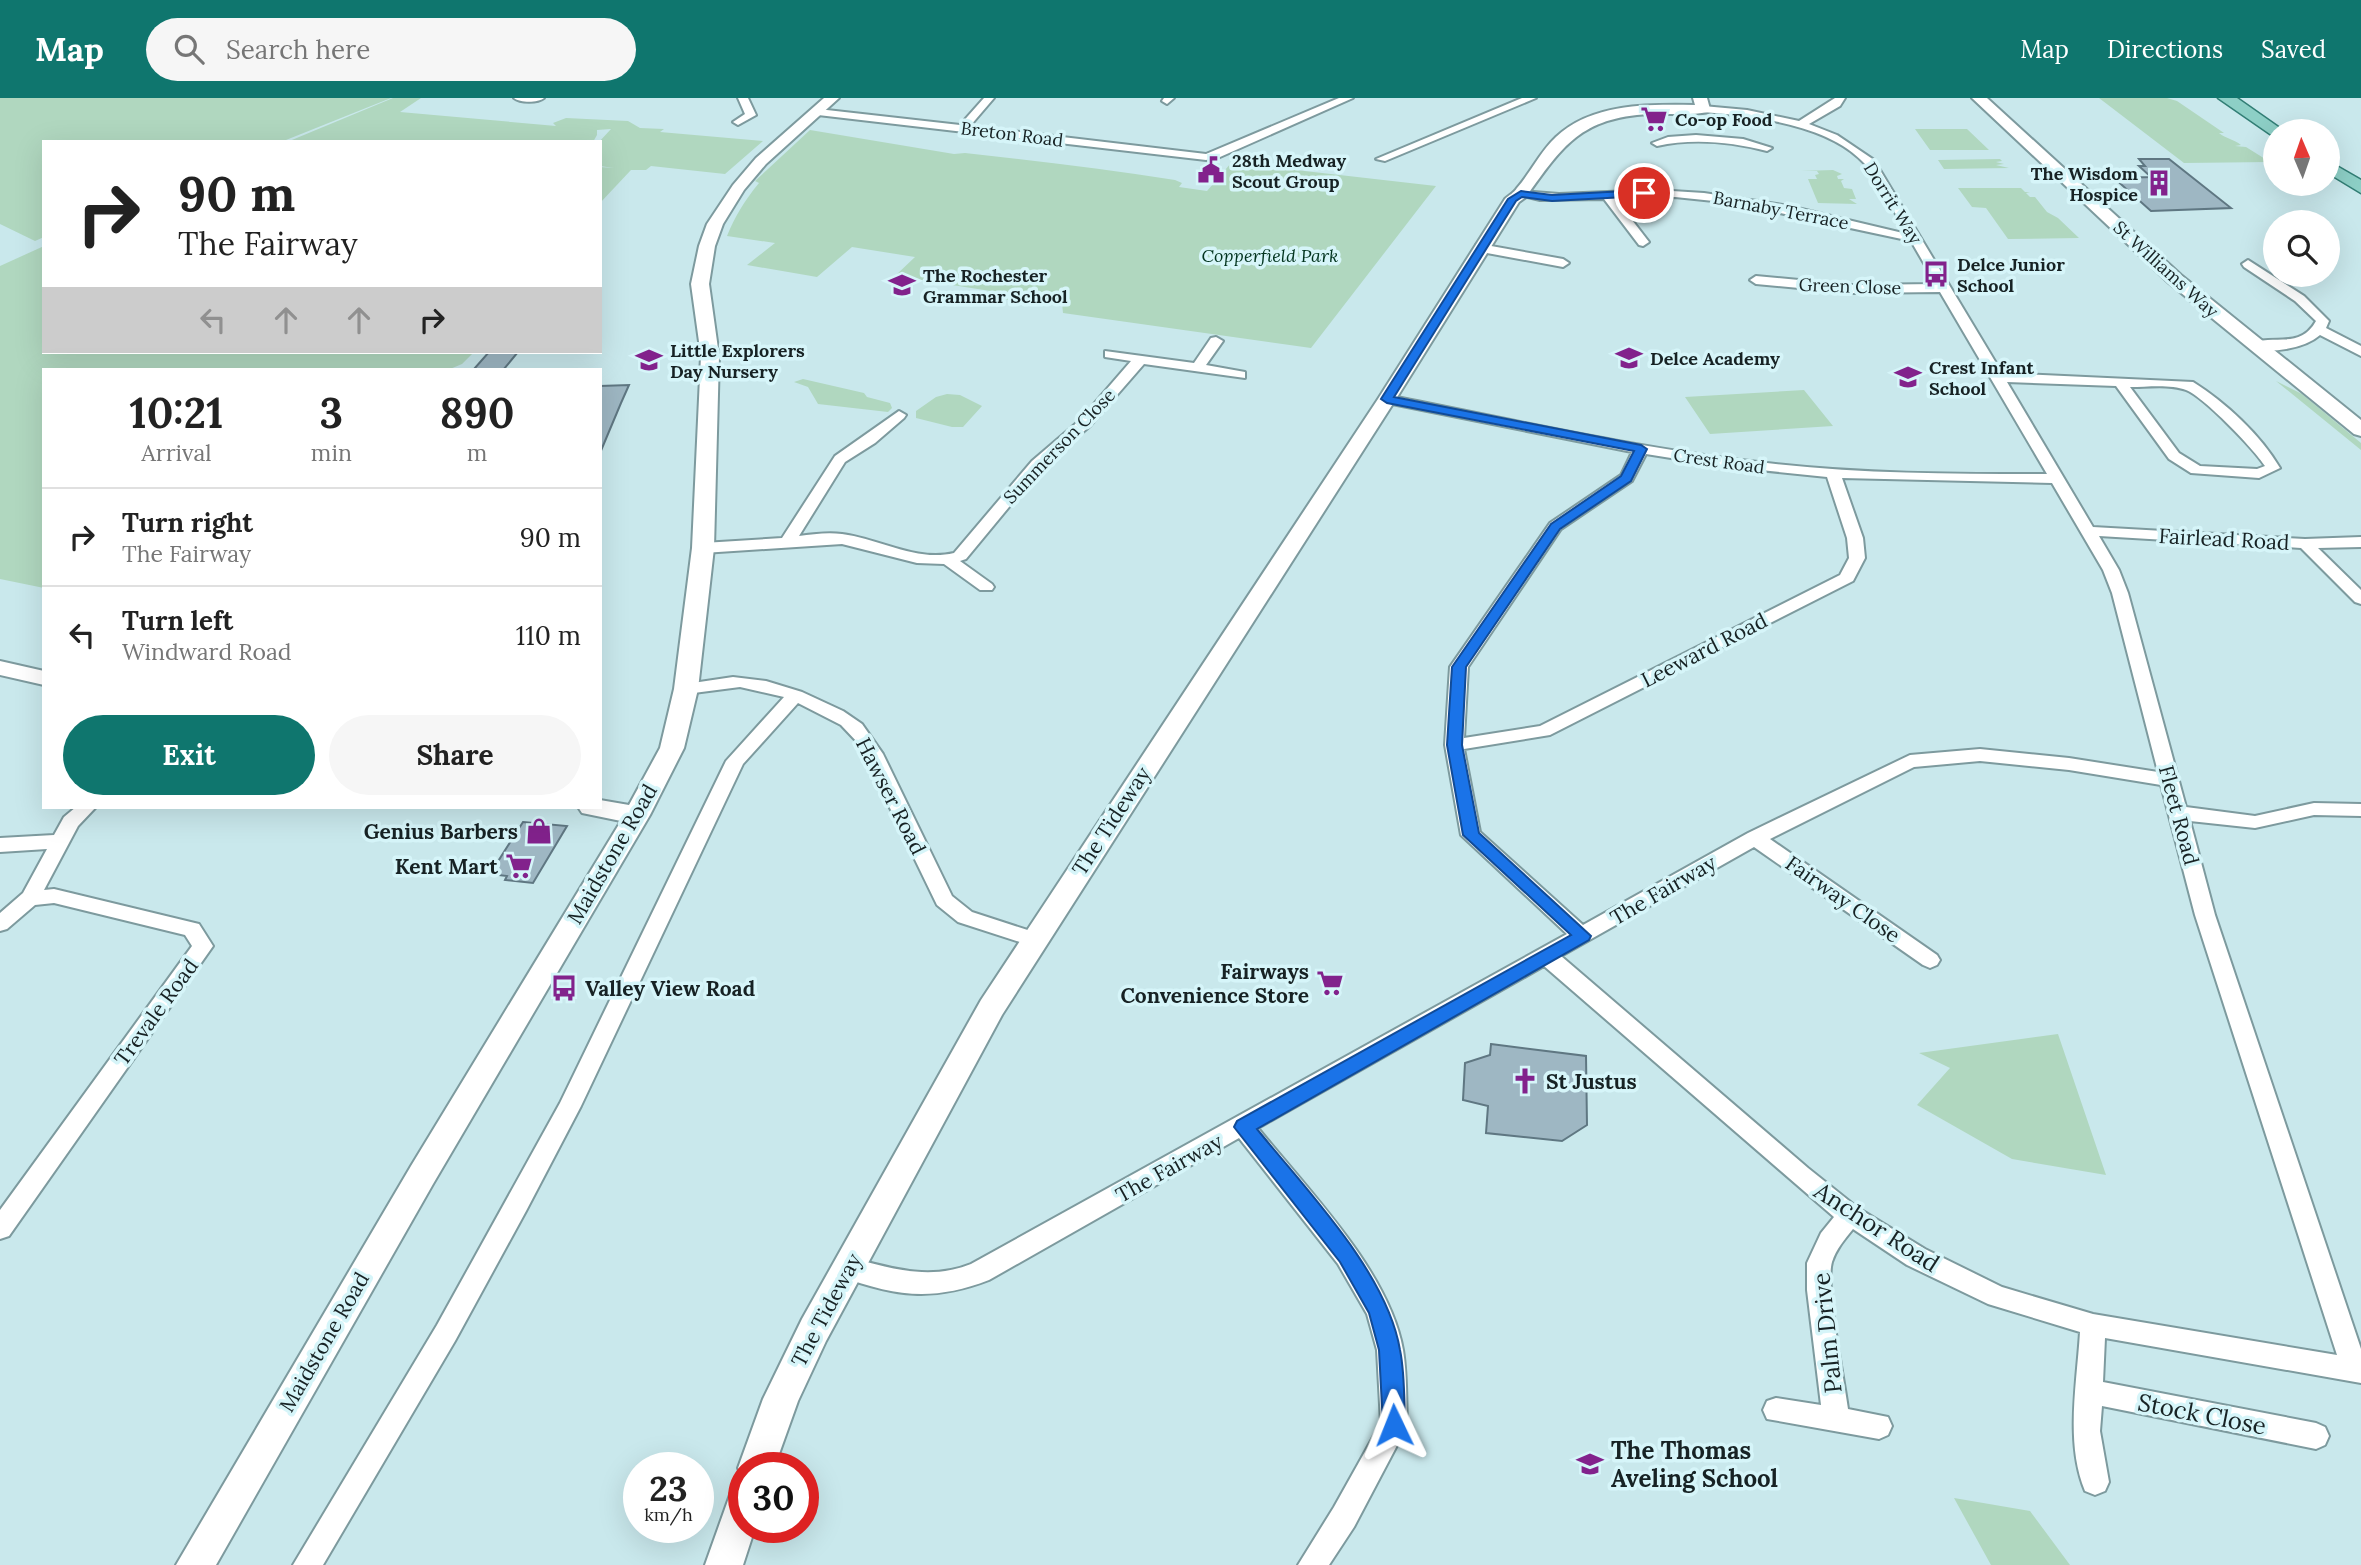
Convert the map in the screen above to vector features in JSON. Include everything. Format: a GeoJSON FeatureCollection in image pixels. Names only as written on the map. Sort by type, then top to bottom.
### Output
{"type":"FeatureCollection","features":[{"type":"Feature","properties":{"kind":"main road"},"geometry":{"type":"LineString","coordinates":[[2226,98],[2263,122]]}},
{"type":"Feature","properties":{"kind":"main road"},"geometry":{"type":"LineString","coordinates":[[2340,174],[2361,188]]}},
{"type":"Feature","properties":{"kind":"main road","name":"Maidstone Road"},"geometry":{"type":"LineString","coordinates":[[195,1565],[408,1198],[494,1060],[637,815],[671,748],[686,689]]}},
{"type":"Feature","properties":{"kind":"main road"},"geometry":{"type":"LineString","coordinates":[[724,1565],[731,1543]]}},
{"type":"Feature","properties":{"kind":"street"},"geometry":{"type":"LineString","coordinates":[[519,98],[539,98]]}},
{"type":"Feature","properties":{"kind":"street"},"geometry":{"type":"LineString","coordinates":[[738,122],[751,115],[743,98]]}},
{"type":"Feature","properties":{"kind":"street","name":"Maidstone Road"},"geometry":{"type":"LineString","coordinates":[[686,689],[703,548],[710,356],[700,285],[707,246],[721,212],[738,188],[761,161],[832,98]]}},
{"type":"Feature","properties":{"kind":"street"},"geometry":{"type":"LineString","coordinates":[[962,128],[989,98]]}},
{"type":"Feature","properties":{"kind":"street","name":"Breton Road"},"geometry":{"type":"LineString","coordinates":[[818,112],[1206,157],[1348,98]]}},
{"type":"Feature","properties":{"kind":"street"},"geometry":{"type":"LineString","coordinates":[[1381,159],[1531,98]]}},
{"type":"Feature","properties":{"kind":"street"},"geometry":{"type":"LineString","coordinates":[[1799,125],[1836,104],[1840,98]]}},
{"type":"Feature","properties":{"kind":"street","name":"St Williams Way"},"geometry":{"type":"LineString","coordinates":[[1979,98],[2175,279],[2361,430]]}},
{"type":"Feature","properties":{"kind":"street","name":"The Tideway"},"geometry":{"type":"LineString","coordinates":[[762,1452],[791,1375],[990,1008],[1387,399],[1480,248],[1561,139],[1582,125],[1629,112],[1704,118]]}},
{"type":"Feature","properties":{"kind":"street","name":"Dorrit Way"},"geometry":{"type":"LineString","coordinates":[[1704,118],[1749,114],[1799,125],[1836,139],[1867,159],[1944,288]]}},
{"type":"Feature","properties":{"kind":"street"},"geometry":{"type":"LineString","coordinates":[[1657,143],[1673,139],[1704,118],[1751,143],[1767,148]]}},
{"type":"Feature","properties":{"kind":"street","name":"Barnaby Terrace"},"geometry":{"type":"LineString","coordinates":[[1517,196],[1552,198],[1671,193],[1736,199],[1808,212],[1900,237],[1914,237]]}},
{"type":"Feature","properties":{"kind":"street"},"geometry":{"type":"LineString","coordinates":[[1606,194],[1643,242]]}},
{"type":"Feature","properties":{"kind":"street"},"geometry":{"type":"LineString","coordinates":[[1480,248],[1563,262]]}},
{"type":"Feature","properties":{"kind":"street"},"geometry":{"type":"LineString","coordinates":[[2248,264],[2263,277]]}},
{"type":"Feature","properties":{"kind":"street","name":"Green Close"},"geometry":{"type":"LineString","coordinates":[[1756,280],[1852,289],[1944,288]]}},
{"type":"Feature","properties":{"kind":"street"},"geometry":{"type":"LineString","coordinates":[[2256,346],[2302,341],[2315,336],[2323,321],[2317,312],[2277,287]]}},
{"type":"Feature","properties":{"kind":"street","name":"Fleet Road"},"geometry":{"type":"LineString","coordinates":[[1944,288],[2118,588],[2205,915],[2358,1371]]}},
{"type":"Feature","properties":{"kind":"street"},"geometry":{"type":"LineString","coordinates":[[2319,330],[2347,342],[2361,352]]}},
{"type":"Feature","properties":{"kind":"street"},"geometry":{"type":"LineString","coordinates":[[1198,367],[1216,341]]}},
{"type":"Feature","properties":{"kind":"street","name":"Summerson Close"},"geometry":{"type":"LineString","coordinates":[[1110,354],[1240,375]]}},
{"type":"Feature","properties":{"kind":"street","name":"Summerson Close"},"geometry":{"type":"LineString","coordinates":[[948,561],[960,556],[1037,464],[1085,423],[1139,360]]}},
{"type":"Feature","properties":{"kind":"street"},"geometry":{"type":"LineString","coordinates":[[1996,377],[2120,382],[2188,385],[2206,396],[2253,442],[2273,468],[2259,474],[2196,470],[2175,456],[2120,382]]}},
{"type":"Feature","properties":{"kind":"street","name":"Crest Road"},"geometry":{"type":"LineString","coordinates":[[1387,399],[1702,460],[1832,474],[2057,479]]}},
{"type":"Feature","properties":{"kind":"street"},"geometry":{"type":"LineString","coordinates":[[787,542],[840,458],[870,440],[899,415]]}},
{"type":"Feature","properties":{"kind":"street"},"geometry":{"type":"LineString","coordinates":[[1583,936],[1471,835],[1454,745],[1459,667],[1555,526],[1627,478],[1641,449]]}},
{"type":"Feature","properties":{"kind":"street","name":"Leeward Road"},"geometry":{"type":"LineString","coordinates":[[1454,745],[1544,731],[1847,578],[1857,558],[1855,537],[1832,474]]}},
{"type":"Feature","properties":{"kind":"street","name":"Fairlead Road"},"geometry":{"type":"LineString","coordinates":[[2087,531],[2305,544],[2361,542]]}},
{"type":"Feature","properties":{"kind":"street"},"geometry":{"type":"LineString","coordinates":[[703,548],[839,539],[932,560],[948,561],[986,587]]}},
{"type":"Feature","properties":{"kind":"street"},"geometry":{"type":"LineString","coordinates":[[2305,544],[2361,599]]}},
{"type":"Feature","properties":{"kind":"street"},"geometry":{"type":"LineString","coordinates":[[0,668],[42,678]]}},
{"type":"Feature","properties":{"kind":"street","name":"Hawser Road"},"geometry":{"type":"LineString","coordinates":[[686,689],[737,682],[752,683],[819,706],[848,721],[865,737],[944,900],[965,916],[1034,939]]}},
{"type":"Feature","properties":{"kind":"street"},"geometry":{"type":"LineString","coordinates":[[307,1565],[446,1333],[518,1204],[570,1105],[735,761],[794,697]]}},
{"type":"Feature","properties":{"kind":"street","name":"The Fairway"},"geometry":{"type":"LineString","coordinates":[[848,1268],[914,1284],[944,1285],[980,1272],[1244,1127],[1755,838],[1910,761],[1980,755],[2069,764],[2170,780]]}},
{"type":"Feature","properties":{"kind":"street"},"geometry":{"type":"LineString","coordinates":[[0,924],[30,898],[71,822],[85,809]]}},
{"type":"Feature","properties":{"kind":"street"},"geometry":{"type":"LineString","coordinates":[[602,809],[637,815]]}},
{"type":"Feature","properties":{"kind":"street"},"geometry":{"type":"LineString","coordinates":[[2179,813],[2260,822],[2314,809],[2361,810]]}},
{"type":"Feature","properties":{"kind":"street","name":"Fairway Close"},"geometry":{"type":"LineString","coordinates":[[1755,838],[1930,960]]}},
{"type":"Feature","properties":{"kind":"street"},"geometry":{"type":"LineString","coordinates":[[0,845],[60,841]]}},
{"type":"Feature","properties":{"kind":"street","name":"Trevale Road"},"geometry":{"type":"LineString","coordinates":[[0,1229],[203,946],[192,929],[54,896],[30,898]]}},
{"type":"Feature","properties":{"kind":"street","name":"Anchor Road"},"geometry":{"type":"LineString","coordinates":[[1547,957],[1739,1124],[1850,1215],[1916,1257],[1997,1296],[2094,1325],[2358,1371]]}},
{"type":"Feature","properties":{"kind":"street"},"geometry":{"type":"LineString","coordinates":[[1244,1127],[1347,1256],[1379,1311],[1390,1350],[1394,1425],[1344,1517],[1312,1565]]}},
{"type":"Feature","properties":{"kind":"street","name":"Palm Drive"},"geometry":{"type":"LineString","coordinates":[[1836,1420],[1819,1290],[1819,1263],[1830,1240],[1850,1215]]}},
{"type":"Feature","properties":{"kind":"street"},"geometry":{"type":"LineString","coordinates":[[2094,1325],[2087,1431],[2095,1482]]}},
{"type":"Feature","properties":{"kind":"street","name":"Stock Close"},"geometry":{"type":"LineString","coordinates":[[2088,1391],[2316,1436]]}},
{"type":"Feature","properties":{"kind":"street","name":"Palm Drive"},"geometry":{"type":"LineString","coordinates":[[1776,1410],[1879,1426]]}},
{"type":"Feature","properties":{"kind":"green space"},"geometry":{"type":"Polygon","coordinates":[[[0,98],[391,98],[286,140],[42,140],[42,238],[35,241],[0,224],[0,98]]]}},
{"type":"Feature","properties":{"kind":"green space"},"geometry":{"type":"Polygon","coordinates":[[[393,98],[421,98],[400,112],[556,126],[553,123],[566,118],[628,121],[640,128],[664,129],[660,132],[763,141],[725,174],[651,166],[646,170],[631,170],[602,201],[602,167],[614,168],[602,166],[601,140],[611,129],[597,130],[594,140],[292,140],[393,98]]]}},
{"type":"Feature","properties":{"kind":"green space"},"geometry":{"type":"Polygon","coordinates":[[[2099,98],[2167,98],[2177,101],[2224,133],[2219,133],[2241,145],[2235,146],[2246,147],[2263,158],[2263,162],[2184,163],[2099,98]]]}},
{"type":"Feature","properties":{"kind":"green space"},"geometry":{"type":"Polygon","coordinates":[[[1915,129],[1967,129],[1989,150],[1930,150],[1915,129]]]}},
{"type":"Feature","properties":{"kind":"green space","name":"Copperfield Park"},"geometry":{"type":"Polygon","coordinates":[[[810,130],[954,154],[1018,159],[1175,180],[1182,183],[1179,187],[1207,191],[1237,156],[1287,169],[1436,186],[1311,348],[1063,313],[1062,303],[1028,297],[1019,302],[1002,299],[1003,293],[895,276],[915,257],[852,247],[817,277],[747,265],[775,243],[727,236],[730,229],[759,183],[755,181],[810,130]]]}},
{"type":"Feature","properties":{"kind":"green space"},"geometry":{"type":"Polygon","coordinates":[[[1938,160],[2002,161],[1996,162],[2004,164],[1996,165],[2009,168],[1944,169],[1938,160]]]}},
{"type":"Feature","properties":{"kind":"green space"},"geometry":{"type":"Polygon","coordinates":[[[1833,170],[1842,174],[1837,176],[1838,179],[1844,179],[1841,181],[1844,188],[1852,189],[1856,199],[1849,199],[1857,204],[1818,203],[1808,179],[1817,179],[1815,175],[1819,174],[1817,171],[1801,171],[1833,170]]]}},
{"type":"Feature","properties":{"kind":"green space"},"geometry":{"type":"Polygon","coordinates":[[[1958,188],[2021,188],[2030,192],[2026,193],[2035,197],[2047,212],[2058,218],[2079,238],[2008,239],[1986,208],[1972,207],[1958,188]]]}},
{"type":"Feature","properties":{"kind":"green space"},"geometry":{"type":"Polygon","coordinates":[[[42,247],[42,354],[472,354],[462,364],[452,368],[42,368],[42,588],[0,579],[0,266],[42,247]]]}},
{"type":"Feature","properties":{"kind":"green space"},"geometry":{"type":"Polygon","coordinates":[[[803,379],[864,393],[867,397],[890,403],[892,408],[888,412],[818,404],[808,387],[794,382],[803,379]]]}},
{"type":"Feature","properties":{"kind":"green space"},"geometry":{"type":"Polygon","coordinates":[[[2276,381],[2302,394],[2361,443],[2361,450],[2276,381]]]}},
{"type":"Feature","properties":{"kind":"green space"},"geometry":{"type":"Polygon","coordinates":[[[1804,390],[1833,426],[1710,434],[1685,397],[1804,390]]]}},
{"type":"Feature","properties":{"kind":"green space"},"geometry":{"type":"Polygon","coordinates":[[[960,395],[982,406],[963,427],[916,418],[916,411],[936,397],[960,395]]]}},
{"type":"Feature","properties":{"kind":"green space"},"geometry":{"type":"Polygon","coordinates":[[[2058,1034],[2106,1175],[2012,1159],[1917,1105],[1950,1068],[1919,1053],[2058,1034]]]}},
{"type":"Feature","properties":{"kind":"green space"},"geometry":{"type":"Polygon","coordinates":[[[1954,1498],[2030,1511],[2070,1565],[1991,1565],[1954,1498]]]}},
{"type":"Feature","properties":{"kind":"building","name":"The Wisdom Hospice"},"geometry":{"type":"Polygon","coordinates":[[[2139,159],[2169,159],[2231,208],[2151,211],[2114,178],[2151,177],[2139,166],[2145,166],[2139,159]]]}},
{"type":"Feature","properties":{"kind":"building"},"geometry":{"type":"Polygon","coordinates":[[[487,354],[516,354],[505,368],[475,368],[487,354]]]}},
{"type":"Feature","properties":{"kind":"building"},"geometry":{"type":"Polygon","coordinates":[[[629,385],[602,448],[602,386],[629,385]]]}},
{"type":"Feature","properties":{"kind":"building"},"geometry":{"type":"Polygon","coordinates":[[[523,822],[567,826],[533,883],[505,880],[507,876],[490,874],[523,822]]]}},
{"type":"Feature","properties":{"kind":"building","name":"St Justus"},"geometry":{"type":"Polygon","coordinates":[[[1491,1044],[1586,1056],[1587,1125],[1562,1141],[1486,1133],[1488,1106],[1463,1100],[1465,1063],[1490,1055],[1491,1044]]]}},
{"type":"Feature","properties":{"kind":"place","name":"Co-op Food"},"geometry":{"type":"Point","coordinates":[1654,119]}},
{"type":"Feature","properties":{"kind":"place","name":"28th Medway Scout Group"},"geometry":{"type":"Point","coordinates":[1211,170]}},
{"type":"Feature","properties":{"kind":"place","name":"The Wisdom Hospice"},"geometry":{"type":"Point","coordinates":[2159,183]}},
{"type":"Feature","properties":{"kind":"place","name":"Delce Junior School"},"geometry":{"type":"Point","coordinates":[1936,274]}},
{"type":"Feature","properties":{"kind":"place","name":"The Rochester Grammar School"},"geometry":{"type":"Point","coordinates":[902,285]}},
{"type":"Feature","properties":{"kind":"place","name":"Delce Academy"},"geometry":{"type":"Point","coordinates":[1629,358]}},
{"type":"Feature","properties":{"kind":"place","name":"Little Explorers Day Nursery"},"geometry":{"type":"Point","coordinates":[649,360]}},
{"type":"Feature","properties":{"kind":"place","name":"Crest Infant School"},"geometry":{"type":"Point","coordinates":[1908,377]}},
{"type":"Feature","properties":{"kind":"place","name":"Genius Barbers"},"geometry":{"type":"Point","coordinates":[539,831]}},
{"type":"Feature","properties":{"kind":"place","name":"Kent Mart"},"geometry":{"type":"Point","coordinates":[519,866]}},
{"type":"Feature","properties":{"kind":"place","name":"Fairways Convenience Store"},"geometry":{"type":"Point","coordinates":[1330,983]}},
{"type":"Feature","properties":{"kind":"place","name":"Valley View Road"},"geometry":{"type":"Point","coordinates":[564,988]}},
{"type":"Feature","properties":{"kind":"place","name":"St Justus"},"geometry":{"type":"Point","coordinates":[1525,1081]}},
{"type":"Feature","properties":{"kind":"place","name":"The Thomas Aveling School"},"geometry":{"type":"Point","coordinates":[1590,1464]}},
{"type":"Feature","properties":{"kind":"route"},"geometry":{"type":"LineString","coordinates":[[1394,1425],[1390,1350],[1379,1311],[1347,1256],[1244,1127],[1583,936],[1471,835],[1454,745],[1459,667],[1555,526],[1627,478],[1641,449],[1387,399],[1513,199],[1521,194],[1552,198],[1644,193]]}}]}
